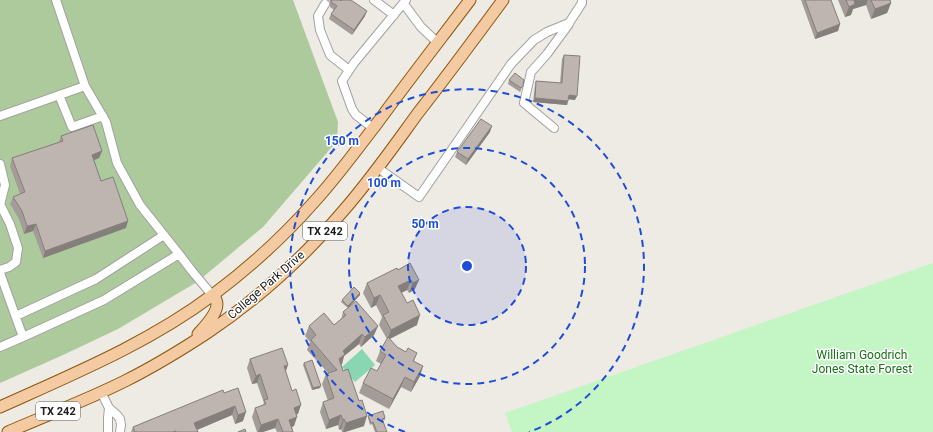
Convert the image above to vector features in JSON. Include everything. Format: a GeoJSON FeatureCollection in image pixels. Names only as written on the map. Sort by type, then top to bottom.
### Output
{"type":"FeatureCollection","features":[{"type":"Feature","properties":{"kind":"main road","name":"TX 242"},"geometry":{"type":"LineString","coordinates":[[0,407],[97,364],[181,317],[212,295],[259,257],[290,228],[337,176],[470,0]]}},
{"type":"Feature","properties":{"kind":"main road","name":"College Park Drive"},"geometry":{"type":"LineString","coordinates":[[8,432],[101,392],[147,369],[190,344],[235,313],[282,274],[305,252],[361,190],[503,0]]}},
{"type":"Feature","properties":{"kind":"main road"},"geometry":{"type":"LineString","coordinates":[[190,344],[207,324],[216,310],[216,300],[212,295]]}},
{"type":"Feature","properties":{"kind":"lane"},"geometry":{"type":"LineString","coordinates":[[56,0],[85,86],[106,122],[117,163],[140,205],[212,295]]}},
{"type":"Feature","properties":{"kind":"lane"},"geometry":{"type":"LineString","coordinates":[[374,0],[394,15]]}},
{"type":"Feature","properties":{"kind":"lane"},"geometry":{"type":"LineString","coordinates":[[554,128],[524,103],[532,72],[569,23],[582,1]]}},
{"type":"Feature","properties":{"kind":"lane"},"geometry":{"type":"LineString","coordinates":[[373,128],[356,115],[352,109],[342,81],[349,70],[405,2],[421,27],[438,43]]}},
{"type":"Feature","properties":{"kind":"lane"},"geometry":{"type":"LineString","coordinates":[[325,4],[318,16],[320,30],[330,55],[349,70]]}},
{"type":"Feature","properties":{"kind":"lane"},"geometry":{"type":"LineString","coordinates":[[378,168],[419,197],[478,114],[511,64],[534,40],[547,32],[569,23]]}},
{"type":"Feature","properties":{"kind":"lane"},"geometry":{"type":"LineString","coordinates":[[0,116],[85,86]]}},
{"type":"Feature","properties":{"kind":"lane"},"geometry":{"type":"LineString","coordinates":[[59,95],[72,127],[103,116]]}},
{"type":"Feature","properties":{"kind":"lane"},"geometry":{"type":"LineString","coordinates":[[0,164],[5,185],[0,205],[10,224],[18,248],[16,262],[9,267],[0,270]]}},
{"type":"Feature","properties":{"kind":"lane"},"geometry":{"type":"LineString","coordinates":[[16,316],[96,279],[164,235]]}},
{"type":"Feature","properties":{"kind":"lane"},"geometry":{"type":"LineString","coordinates":[[0,347],[104,300],[179,254]]}},
{"type":"Feature","properties":{"kind":"lane"},"geometry":{"type":"LineString","coordinates":[[0,273],[23,337]]}},
{"type":"Feature","properties":{"kind":"lane"},"geometry":{"type":"LineString","coordinates":[[101,392],[109,408],[120,420],[120,432]]}},
{"type":"Feature","properties":{"kind":"lane"},"geometry":{"type":"LineString","coordinates":[[108,432],[109,408]]}},
{"type":"Feature","properties":{"kind":"green space"},"geometry":{"type":"Polygon","coordinates":[[[0,0],[293,0],[338,122],[337,141],[263,227],[197,282],[118,329],[0,383],[0,0]]]}},
{"type":"Feature","properties":{"kind":"green space","name":"William Goodrich Jones State Forest"},"geometry":{"type":"Polygon","coordinates":[[[933,263],[933,432],[512,432],[505,413],[933,263]]]}},
{"type":"Feature","properties":{"kind":"green space"},"geometry":{"type":"Polygon","coordinates":[[[362,349],[375,365],[355,382],[342,367],[362,349]]]}},
{"type":"Feature","properties":{"kind":"building"},"geometry":{"type":"Polygon","coordinates":[[[332,0],[351,0],[367,11],[354,30],[331,14],[337,6],[331,2],[332,0]]]}},
{"type":"Feature","properties":{"kind":"building"},"geometry":{"type":"Polygon","coordinates":[[[805,0],[831,0],[840,24],[817,33],[805,0]]]}},
{"type":"Feature","properties":{"kind":"building"},"geometry":{"type":"Polygon","coordinates":[[[846,0],[854,0],[855,4],[849,7],[846,0]]]}},
{"type":"Feature","properties":{"kind":"building"},"geometry":{"type":"Polygon","coordinates":[[[871,0],[890,0],[891,3],[875,9],[871,0]]]}},
{"type":"Feature","properties":{"kind":"building"},"geometry":{"type":"Polygon","coordinates":[[[564,55],[580,56],[577,96],[569,95],[568,101],[535,98],[536,81],[562,83],[564,55]]]}},
{"type":"Feature","properties":{"kind":"building"},"geometry":{"type":"Polygon","coordinates":[[[515,73],[524,80],[521,88],[509,80],[515,73]]]}},
{"type":"Feature","properties":{"kind":"building"},"geometry":{"type":"Polygon","coordinates":[[[481,119],[492,126],[468,159],[457,152],[481,119]]]}},
{"type":"Feature","properties":{"kind":"building"},"geometry":{"type":"Polygon","coordinates":[[[93,125],[102,151],[92,155],[101,181],[113,177],[128,221],[45,251],[36,224],[27,226],[22,211],[13,197],[25,192],[12,158],[63,141],[61,136],[93,125]]]}},
{"type":"Feature","properties":{"kind":"building"},"geometry":{"type":"Polygon","coordinates":[[[410,263],[419,280],[413,283],[411,280],[398,286],[407,303],[413,300],[420,315],[391,330],[383,315],[389,312],[380,295],[374,298],[367,283],[397,268],[398,270],[410,263]]]}},
{"type":"Feature","properties":{"kind":"building"},"geometry":{"type":"Polygon","coordinates":[[[354,287],[360,293],[348,306],[342,300],[354,287]]]}},
{"type":"Feature","properties":{"kind":"building"},"geometry":{"type":"Polygon","coordinates":[[[356,301],[378,326],[365,337],[362,334],[343,351],[345,354],[339,359],[343,371],[348,369],[359,401],[362,400],[367,416],[346,423],[341,415],[329,420],[323,402],[334,398],[326,374],[337,370],[311,340],[316,335],[309,326],[324,313],[334,325],[346,315],[343,312],[356,301]]]}},
{"type":"Feature","properties":{"kind":"building"},"geometry":{"type":"Polygon","coordinates":[[[388,337],[398,348],[406,352],[408,348],[417,353],[413,361],[423,366],[414,382],[405,377],[393,399],[363,383],[371,368],[377,371],[386,355],[380,351],[388,337]]]}},
{"type":"Feature","properties":{"kind":"building"},"geometry":{"type":"Polygon","coordinates":[[[282,348],[288,365],[284,366],[292,391],[296,389],[301,405],[294,408],[297,417],[289,420],[293,432],[283,432],[278,419],[261,425],[255,408],[266,404],[264,400],[268,399],[260,374],[256,376],[250,359],[282,348]]]}},
{"type":"Feature","properties":{"kind":"building"},"geometry":{"type":"Polygon","coordinates":[[[312,360],[321,386],[313,388],[304,363],[312,360]]]}},
{"type":"Feature","properties":{"kind":"building"},"geometry":{"type":"Polygon","coordinates":[[[238,388],[246,412],[238,415],[235,406],[194,423],[198,432],[135,432],[133,427],[223,390],[224,393],[238,388]]]}},
{"type":"Feature","properties":{"kind":"building"},"geometry":{"type":"Polygon","coordinates":[[[383,411],[385,418],[382,419],[387,432],[377,432],[373,422],[371,423],[368,416],[383,411]]]}},
{"type":"Feature","properties":{"kind":"building"},"geometry":{"type":"Polygon","coordinates":[[[245,429],[246,432],[238,432],[245,429]]]}}]}
